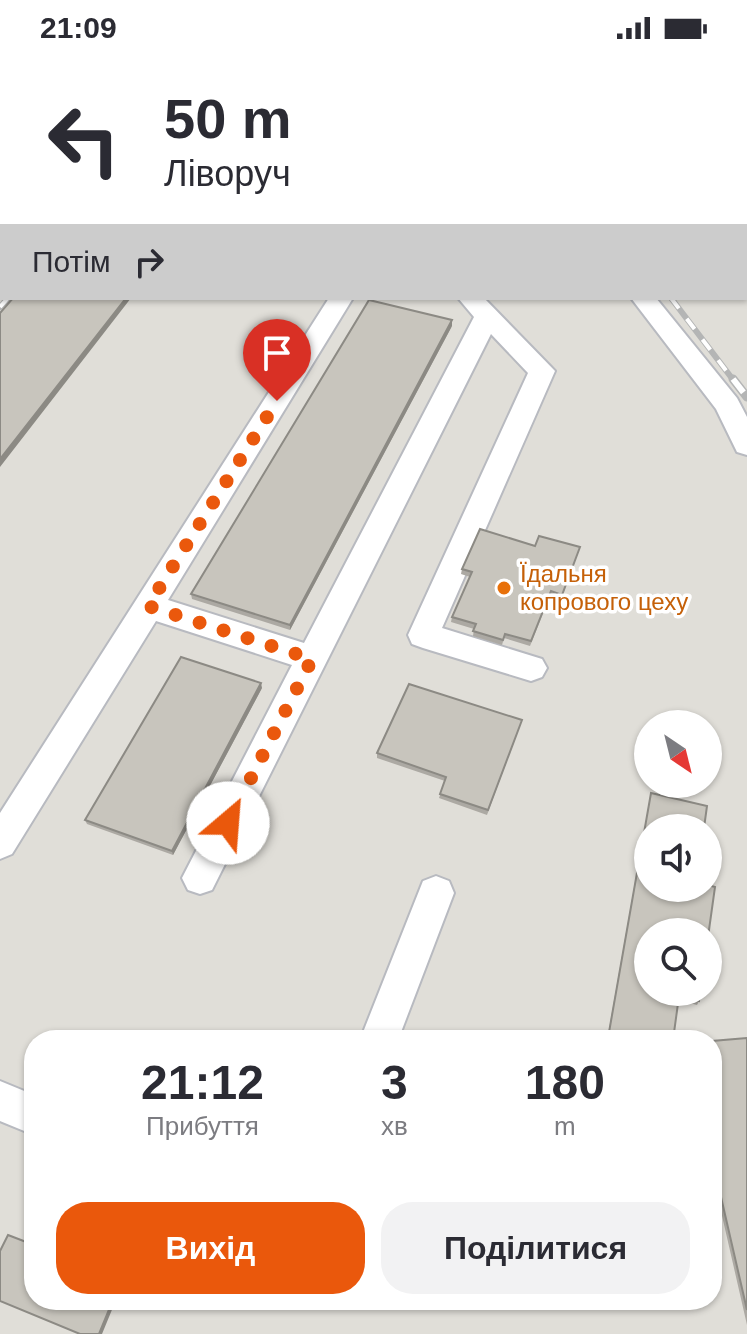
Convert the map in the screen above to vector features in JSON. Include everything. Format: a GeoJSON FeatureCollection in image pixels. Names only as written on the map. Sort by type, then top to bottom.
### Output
{"type":"FeatureCollection","features":[{"type":"Feature","properties":{"kind":"lane"},"geometry":{"type":"LineString","coordinates":[[0,843],[340,300]]}},
{"type":"Feature","properties":{"kind":"lane"},"geometry":{"type":"LineString","coordinates":[[645,300],[728,405],[747,445]]}},
{"type":"Feature","properties":{"kind":"lane"},"geometry":{"type":"LineString","coordinates":[[200,878],[312,659],[479,306],[542,371],[423,635],[531,668]]}},
{"type":"Feature","properties":{"kind":"lane"},"geometry":{"type":"LineString","coordinates":[[148,606],[312,659]]}},
{"type":"Feature","properties":{"kind":"lane"},"geometry":{"type":"LineString","coordinates":[[383,1030],[436,893]]}},
{"type":"Feature","properties":{"kind":"lane"},"geometry":{"type":"LineString","coordinates":[[0,1101],[24,1111]]}},
{"type":"Feature","properties":{"kind":"shaded area"},"geometry":{"type":"Polygon","coordinates":[[[0,300],[747,300],[747,1334],[0,1334],[0,300]]]}},
{"type":"Feature","properties":{"kind":"building"},"geometry":{"type":"Polygon","coordinates":[[[11,300],[124,300],[0,459],[0,313],[11,300]]]}},
{"type":"Feature","properties":{"kind":"building"},"geometry":{"type":"Polygon","coordinates":[[[369,300],[452,320],[290,625],[191,594],[369,300]]]}},
{"type":"Feature","properties":{"kind":"building"},"geometry":{"type":"Polygon","coordinates":[[[480,529],[535,546],[539,536],[580,547],[562,595],[551,591],[531,641],[505,634],[503,640],[473,631],[476,624],[452,617],[472,572],[462,569],[480,529]]]}},
{"type":"Feature","properties":{"kind":"building"},"geometry":{"type":"Polygon","coordinates":[[[181,657],[261,683],[172,851],[85,820],[181,657]]]}},
{"type":"Feature","properties":{"kind":"building"},"geometry":{"type":"Polygon","coordinates":[[[409,684],[522,720],[488,810],[440,794],[446,777],[377,753],[409,684]]]}},
{"type":"Feature","properties":{"kind":"building"},"geometry":{"type":"Polygon","coordinates":[[[650,798],[673,798],[707,806],[706,814],[647,814],[650,798]]]}},
{"type":"Feature","properties":{"kind":"building"},"geometry":{"type":"Polygon","coordinates":[[[634,890],[634,902],[713,902],[711,918],[634,918],[634,1006],[678,1006],[674,1030],[609,1030],[634,890]]]}},
{"type":"Feature","properties":{"kind":"building"},"geometry":{"type":"Polygon","coordinates":[[[747,1038],[747,1310],[722,1201],[722,1040],[747,1038]]]}},
{"type":"Feature","properties":{"kind":"building"},"geometry":{"type":"Polygon","coordinates":[[[8,1235],[24,1241],[24,1310],[109,1310],[99,1334],[80,1334],[0,1301],[0,1251],[8,1235]]]}},
{"type":"Feature","properties":{"kind":"railway"},"geometry":{"type":"LineString","coordinates":[[0,307],[6,300]]}},
{"type":"Feature","properties":{"kind":"railway"},"geometry":{"type":"LineString","coordinates":[[673,300],[734,381]]}},
{"type":"Feature","properties":{"kind":"railway"},"geometry":{"type":"LineString","coordinates":[[733,379],[747,397]]}},
{"type":"Feature","properties":{"kind":"place","name":"Їдальня копрового цеху"},"geometry":{"type":"Point","coordinates":[504,588]}},
{"type":"Feature","properties":{"kind":"route"},"geometry":{"type":"LineString","coordinates":[[228,823],[312,659],[148,606],[277,401]]}}]}
